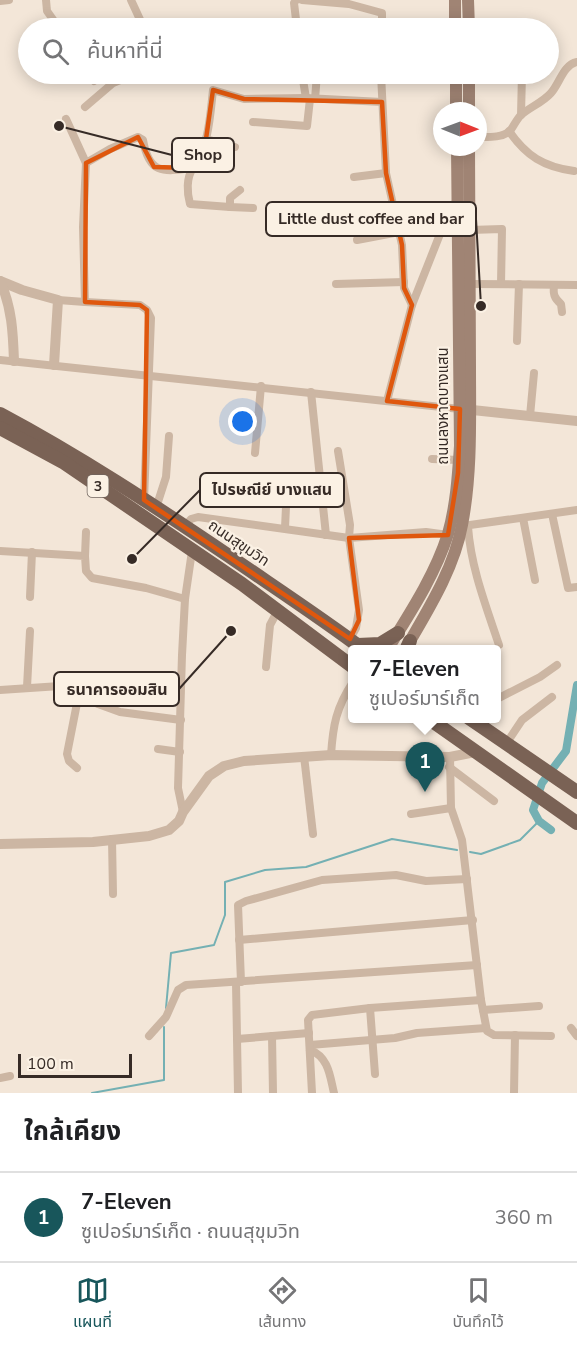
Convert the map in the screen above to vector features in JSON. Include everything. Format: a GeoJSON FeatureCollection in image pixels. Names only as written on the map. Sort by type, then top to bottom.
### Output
{"type":"FeatureCollection","features":[{"type":"Feature","properties":{"kind":"main road"},"geometry":{"type":"LineString","coordinates":[[455,0],[455,18]]}},
{"type":"Feature","properties":{"kind":"main road"},"geometry":{"type":"LineString","coordinates":[[468,0],[469,18]]}},
{"type":"Feature","properties":{"kind":"main road"},"geometry":{"type":"LineString","coordinates":[[456,84],[456,102]]}},
{"type":"Feature","properties":{"kind":"main road"},"geometry":{"type":"LineString","coordinates":[[469,84],[469,102]]}},
{"type":"Feature","properties":{"kind":"main road","name":"ถนนลงหาดบางแสน"},"geometry":{"type":"LineString","coordinates":[[408,645],[445,574],[465,526],[470,447],[465,409],[457,156]]}},
{"type":"Feature","properties":{"kind":"main road","name":"ถนนลงหาดบางแสน"},"geometry":{"type":"LineString","coordinates":[[390,645],[438,560],[448,535],[455,496],[465,409],[470,284],[469,156]]}},
{"type":"Feature","properties":{"kind":"main road","name":"ถนนสุขุมวิท"},"geometry":{"type":"LineString","coordinates":[[0,414],[68,452],[144,500],[357,644]]}},
{"type":"Feature","properties":{"kind":"main road","name":"3"},"geometry":{"type":"LineString","coordinates":[[0,428],[63,462],[242,584],[348,662]]}},
{"type":"Feature","properties":{"kind":"main road"},"geometry":{"type":"LineString","coordinates":[[357,644],[380,644],[398,633]]}},
{"type":"Feature","properties":{"kind":"main road"},"geometry":{"type":"LineString","coordinates":[[435,723],[577,823]]}},
{"type":"Feature","properties":{"kind":"main road"},"geometry":{"type":"LineString","coordinates":[[478,723],[572,789]]}},
{"type":"Feature","properties":{"kind":"street"},"geometry":{"type":"LineString","coordinates":[[0,1],[9,0]]}},
{"type":"Feature","properties":{"kind":"street"},"geometry":{"type":"LineString","coordinates":[[46,0],[47,11],[52,18]]}},
{"type":"Feature","properties":{"kind":"street"},"geometry":{"type":"LineString","coordinates":[[131,0],[139,18]]}},
{"type":"Feature","properties":{"kind":"street"},"geometry":{"type":"LineString","coordinates":[[296,0],[294,3],[296,18]]}},
{"type":"Feature","properties":{"kind":"street"},"geometry":{"type":"LineString","coordinates":[[302,0],[350,2],[382,13],[382,18]]}},
{"type":"Feature","properties":{"kind":"street"},"geometry":{"type":"LineString","coordinates":[[559,80],[566,69],[577,62]]}},
{"type":"Feature","properties":{"kind":"street"},"geometry":{"type":"LineString","coordinates":[[85,107],[112,84]]}},
{"type":"Feature","properties":{"kind":"street"},"geometry":{"type":"LineString","coordinates":[[305,84],[310,99]]}},
{"type":"Feature","properties":{"kind":"street"},"geometry":{"type":"LineString","coordinates":[[254,122],[307,126],[314,84]]}},
{"type":"Feature","properties":{"kind":"street"},"geometry":{"type":"LineString","coordinates":[[381,84],[386,172],[399,232],[404,288],[412,305]]}},
{"type":"Feature","properties":{"kind":"street"},"geometry":{"type":"LineString","coordinates":[[521,115],[522,84]]}},
{"type":"Feature","properties":{"kind":"street"},"geometry":{"type":"LineString","coordinates":[[487,136],[504,135],[521,115],[537,106],[557,84]]}},
{"type":"Feature","properties":{"kind":"street"},"geometry":{"type":"LineString","coordinates":[[253,208],[190,204],[188,195],[190,173],[202,156],[213,90],[244,99],[382,102]]}},
{"type":"Feature","properties":{"kind":"street"},"geometry":{"type":"LineString","coordinates":[[66,119],[86,163],[85,302]]}},
{"type":"Feature","properties":{"kind":"street"},"geometry":{"type":"LineString","coordinates":[[509,131],[519,146],[548,166],[574,171]]}},
{"type":"Feature","properties":{"kind":"street"},"geometry":{"type":"LineString","coordinates":[[86,163],[138,137],[143,140],[148,159],[154,167],[172,171],[193,168]]}},
{"type":"Feature","properties":{"kind":"street"},"geometry":{"type":"LineString","coordinates":[[206,139],[235,147]]}},
{"type":"Feature","properties":{"kind":"street"},"geometry":{"type":"LineString","coordinates":[[354,177],[386,172]]}},
{"type":"Feature","properties":{"kind":"street"},"geometry":{"type":"LineString","coordinates":[[230,207],[230,198],[240,190]]}},
{"type":"Feature","properties":{"kind":"street"},"geometry":{"type":"LineString","coordinates":[[387,401],[412,305],[444,224],[458,197]]}},
{"type":"Feature","properties":{"kind":"street"},"geometry":{"type":"LineString","coordinates":[[470,230],[502,230],[501,284]]}},
{"type":"Feature","properties":{"kind":"street"},"geometry":{"type":"LineString","coordinates":[[357,240],[399,232]]}},
{"type":"Feature","properties":{"kind":"street"},"geometry":{"type":"LineString","coordinates":[[0,281],[58,300],[140,305],[147,310],[151,318],[144,500]]}},
{"type":"Feature","properties":{"kind":"street"},"geometry":{"type":"LineString","coordinates":[[0,281],[10,308],[14,361]]}},
{"type":"Feature","properties":{"kind":"street"},"geometry":{"type":"LineString","coordinates":[[336,284],[404,282]]}},
{"type":"Feature","properties":{"kind":"street"},"geometry":{"type":"LineString","coordinates":[[470,284],[577,285]]}},
{"type":"Feature","properties":{"kind":"street"},"geometry":{"type":"LineString","coordinates":[[517,340],[519,284]]}},
{"type":"Feature","properties":{"kind":"street"},"geometry":{"type":"LineString","coordinates":[[554,285],[553,293],[555,299],[561,304],[562,312]]}},
{"type":"Feature","properties":{"kind":"street"},"geometry":{"type":"LineString","coordinates":[[54,365],[58,300]]}},
{"type":"Feature","properties":{"kind":"street"},"geometry":{"type":"LineString","coordinates":[[0,360],[577,421]]}},
{"type":"Feature","properties":{"kind":"street"},"geometry":{"type":"LineString","coordinates":[[530,416],[534,373]]}},
{"type":"Feature","properties":{"kind":"street"},"geometry":{"type":"LineString","coordinates":[[255,453],[261,386]]}},
{"type":"Feature","properties":{"kind":"street"},"geometry":{"type":"LineString","coordinates":[[311,392],[326,535]]}},
{"type":"Feature","properties":{"kind":"street"},"geometry":{"type":"LineString","coordinates":[[156,508],[166,477],[169,436]]}},
{"type":"Feature","properties":{"kind":"street"},"geometry":{"type":"LineString","coordinates":[[338,451],[350,525],[349,538],[359,620],[357,644]]}},
{"type":"Feature","properties":{"kind":"street"},"geometry":{"type":"LineString","coordinates":[[432,459],[459,460]]}},
{"type":"Feature","properties":{"kind":"street"},"geometry":{"type":"LineString","coordinates":[[285,528],[287,485]]}},
{"type":"Feature","properties":{"kind":"street"},"geometry":{"type":"LineString","coordinates":[[499,645],[476,578],[465,526],[577,510]]}},
{"type":"Feature","properties":{"kind":"street"},"geometry":{"type":"LineString","coordinates":[[552,514],[568,588],[577,587]]}},
{"type":"Feature","properties":{"kind":"street"},"geometry":{"type":"LineString","coordinates":[[184,526],[191,519],[198,517],[349,538],[426,532],[448,535]]}},
{"type":"Feature","properties":{"kind":"street"},"geometry":{"type":"LineString","coordinates":[[523,518],[535,580]]}},
{"type":"Feature","properties":{"kind":"street"},"geometry":{"type":"LineString","coordinates":[[86,532],[86,571],[92,578],[146,588],[185,599]]}},
{"type":"Feature","properties":{"kind":"street"},"geometry":{"type":"LineString","coordinates":[[0,551],[85,556]]}},
{"type":"Feature","properties":{"kind":"street"},"geometry":{"type":"LineString","coordinates":[[183,812],[178,789],[182,655],[185,599],[192,551]]}},
{"type":"Feature","properties":{"kind":"street"},"geometry":{"type":"LineString","coordinates":[[30,597],[32,552]]}},
{"type":"Feature","properties":{"kind":"street"},"geometry":{"type":"LineString","coordinates":[[266,667],[270,625],[278,612]]}},
{"type":"Feature","properties":{"kind":"street"},"geometry":{"type":"LineString","coordinates":[[27,687],[30,631]]}},
{"type":"Feature","properties":{"kind":"street"},"geometry":{"type":"LineString","coordinates":[[501,697],[540,677],[557,664]]}},
{"type":"Feature","properties":{"kind":"street"},"geometry":{"type":"LineString","coordinates":[[0,690],[60,686],[120,712],[181,720]]}},
{"type":"Feature","properties":{"kind":"street"},"geometry":{"type":"LineString","coordinates":[[331,755],[336,714],[348,691]]}},
{"type":"Feature","properties":{"kind":"street"},"geometry":{"type":"LineString","coordinates":[[76,768],[69,761],[68,754],[79,693]]}},
{"type":"Feature","properties":{"kind":"street"},"geometry":{"type":"LineString","coordinates":[[506,744],[522,720],[552,697]]}},
{"type":"Feature","properties":{"kind":"street"},"geometry":{"type":"LineString","coordinates":[[158,748],[180,752]]}},
{"type":"Feature","properties":{"kind":"street"},"geometry":{"type":"LineString","coordinates":[[0,844],[112,840],[149,836],[169,830],[179,821],[209,776],[224,766],[244,761],[331,755],[450,762],[475,752]]}},
{"type":"Feature","properties":{"kind":"street"},"geometry":{"type":"LineString","coordinates":[[304,756],[313,834]]}},
{"type":"Feature","properties":{"kind":"street"},"geometry":{"type":"LineString","coordinates":[[450,762],[494,801]]}},
{"type":"Feature","properties":{"kind":"street"},"geometry":{"type":"LineString","coordinates":[[450,762],[451,808],[462,840],[486,1028],[491,1035],[550,1036]]}},
{"type":"Feature","properties":{"kind":"street"},"geometry":{"type":"LineString","coordinates":[[411,814],[451,808]]}},
{"type":"Feature","properties":{"kind":"street"},"geometry":{"type":"LineString","coordinates":[[112,840],[113,894]]}},
{"type":"Feature","properties":{"kind":"street"},"geometry":{"type":"LineString","coordinates":[[238,1093],[238,905],[255,897],[311,882],[396,875],[426,881],[467,879]]}},
{"type":"Feature","properties":{"kind":"street"},"geometry":{"type":"LineString","coordinates":[[239,939],[473,920]]}},
{"type":"Feature","properties":{"kind":"street"},"geometry":{"type":"LineString","coordinates":[[149,1036],[166,1017],[178,990],[186,985],[477,965]]}},
{"type":"Feature","properties":{"kind":"street"},"geometry":{"type":"LineString","coordinates":[[312,1093],[308,1020],[312,1015],[370,1008],[481,1000]]}},
{"type":"Feature","properties":{"kind":"street"},"geometry":{"type":"LineString","coordinates":[[483,1010],[539,1006]]}},
{"type":"Feature","properties":{"kind":"street"},"geometry":{"type":"LineString","coordinates":[[370,1008],[375,1074]]}},
{"type":"Feature","properties":{"kind":"street"},"geometry":{"type":"LineString","coordinates":[[310,1048],[395,1038],[417,1033],[486,1028]]}},
{"type":"Feature","properties":{"kind":"street"},"geometry":{"type":"LineString","coordinates":[[571,1028],[577,1036]]}},
{"type":"Feature","properties":{"kind":"street"},"geometry":{"type":"LineString","coordinates":[[237,1039],[309,1034]]}},
{"type":"Feature","properties":{"kind":"street"},"geometry":{"type":"LineString","coordinates":[[514,1093],[515,1035]]}},
{"type":"Feature","properties":{"kind":"street"},"geometry":{"type":"LineString","coordinates":[[272,1036],[273,1093]]}},
{"type":"Feature","properties":{"kind":"street"},"geometry":{"type":"LineString","coordinates":[[310,1048],[324,1061],[334,1093]]}},
{"type":"Feature","properties":{"kind":"street"},"geometry":{"type":"LineString","coordinates":[[0,1078],[10,1076]]}},
{"type":"Feature","properties":{"kind":"highlighted area"},"geometry":{"type":"Polygon","coordinates":[[[213,90],[244,99],[382,102],[386,173],[402,245],[404,288],[412,305],[387,401],[460,409],[458,473],[448,535],[349,538],[359,620],[350,639],[144,500],[147,310],[140,305],[85,302],[86,163],[138,137],[154,167],[193,168],[206,139],[213,90]]]}},
{"type":"Feature","properties":{"kind":"waterway"},"geometry":{"type":"LineString","coordinates":[[551,830],[539,821],[533,810],[542,783],[566,751],[577,685]]}},
{"type":"Feature","properties":{"kind":"waterway"},"geometry":{"type":"LineString","coordinates":[[470,852],[481,854],[520,840],[539,821]]}},
{"type":"Feature","properties":{"kind":"waterway"},"geometry":{"type":"LineString","coordinates":[[166,1008],[171,953],[214,945],[225,915],[225,882],[265,870],[306,867],[392,839],[457,850]]}},
{"type":"Feature","properties":{"kind":"waterway"},"geometry":{"type":"LineString","coordinates":[[92,1093],[164,1080],[164,1027]]}},
{"type":"Feature","properties":{"kind":"place","name":"Shop"},"geometry":{"type":"Point","coordinates":[59,126]}},
{"type":"Feature","properties":{"kind":"place","name":"Little dust coffee and bar"},"geometry":{"type":"Point","coordinates":[481,306]}},
{"type":"Feature","properties":{"kind":"place","name":"ไปรษณีย์ บางแสน"},"geometry":{"type":"Point","coordinates":[132,559]}},
{"type":"Feature","properties":{"kind":"place","name":"ธนาคารออมสิน"},"geometry":{"type":"Point","coordinates":[231,631]}},
{"type":"Feature","properties":{"kind":"place","name":"7-Eleven"},"geometry":{"type":"Point","coordinates":[425,792]}}]}
